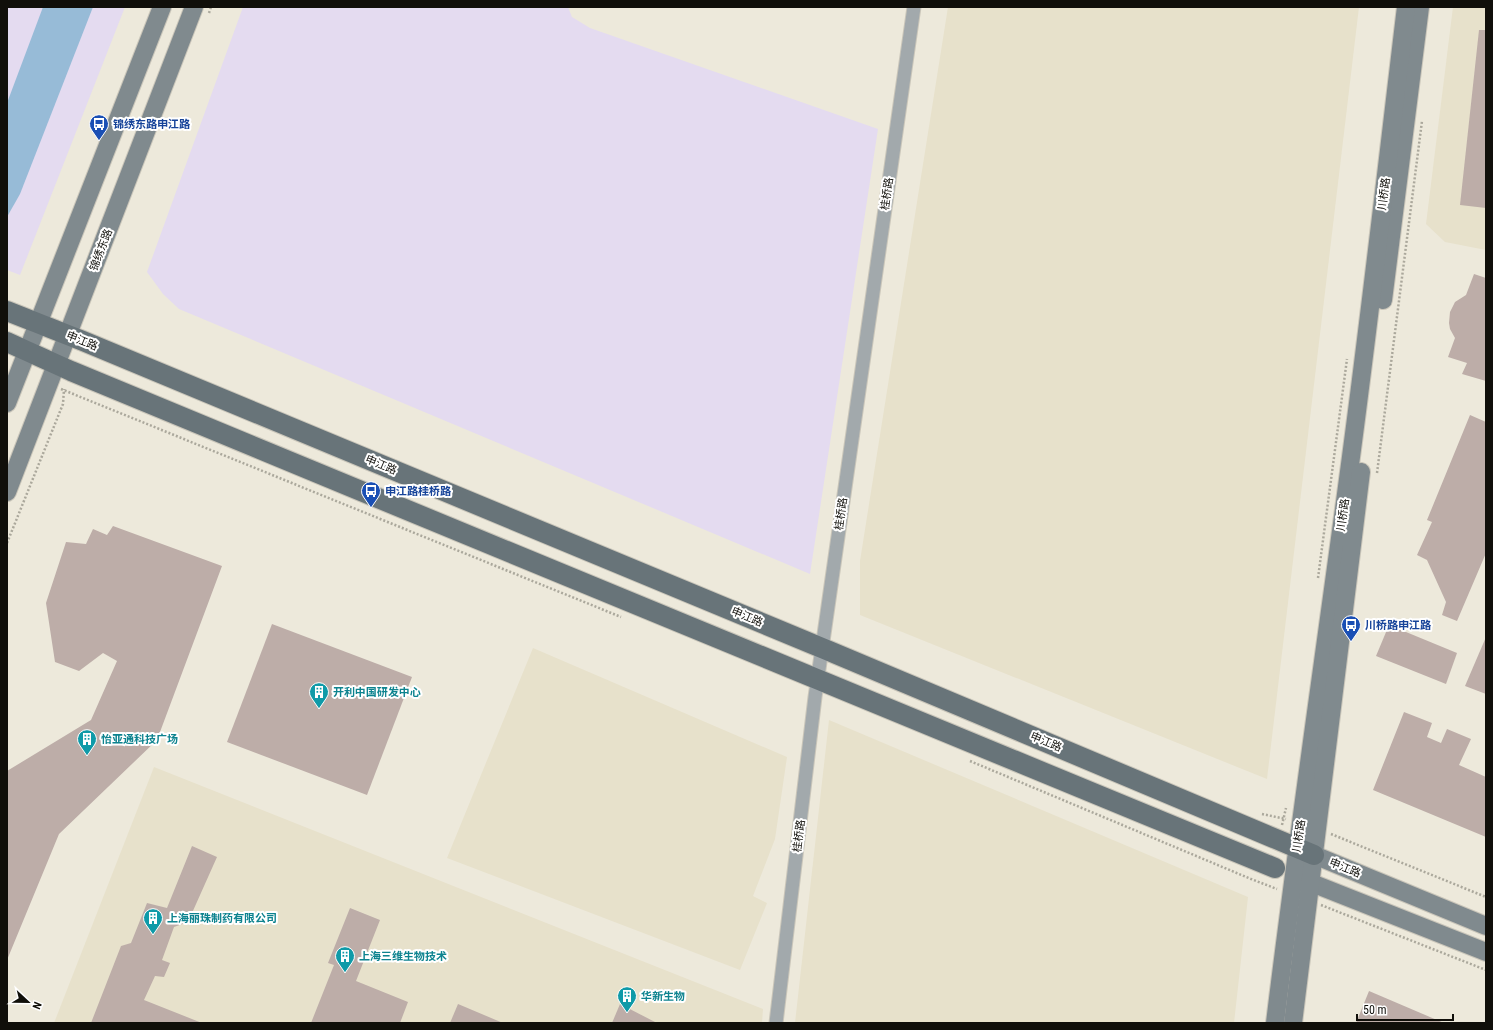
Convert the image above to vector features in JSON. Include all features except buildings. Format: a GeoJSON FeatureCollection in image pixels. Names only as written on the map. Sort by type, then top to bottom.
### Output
{"type":"FeatureCollection","features":[{"type":"Feature","properties":{"kind":"main road","name":"申江路"},"geometry":{"type":"LineString","coordinates":[[7,311],[822,648],[1305,851]]}},
{"type":"Feature","properties":{"kind":"main road"},"geometry":{"type":"LineString","coordinates":[[7,342],[818,680],[1284,872]]}},
{"type":"Feature","properties":{"kind":"street"},"geometry":{"type":"LineString","coordinates":[[7,403],[37,323],[162,7]]}},
{"type":"Feature","properties":{"kind":"street","name":"桂桥路"},"geometry":{"type":"LineString","coordinates":[[776,1023],[822,648],[914,7]]}},
{"type":"Feature","properties":{"kind":"street","name":"川桥路"},"geometry":{"type":"LineString","coordinates":[[1293,1023],[1310,883],[1305,851],[1406,7]]}},
{"type":"Feature","properties":{"kind":"street","name":"川桥路"},"geometry":{"type":"LineString","coordinates":[[1275,1023],[1290,894],[1284,872],[1305,851],[1420,7]]}},
{"type":"Feature","properties":{"kind":"street","name":"锦绣东路"},"geometry":{"type":"LineString","coordinates":[[7,492],[56,387],[64,367],[68,335],[201,11]]}},
{"type":"Feature","properties":{"kind":"street","name":"申江路"},"geometry":{"type":"LineString","coordinates":[[1305,851],[1486,926]]}},
{"type":"Feature","properties":{"kind":"street"},"geometry":{"type":"LineString","coordinates":[[1284,872],[1486,952]]}},
{"type":"Feature","properties":{"kind":"path"},"geometry":{"type":"LineString","coordinates":[[201,11],[211,7]]}},
{"type":"Feature","properties":{"kind":"path"},"geometry":{"type":"LineString","coordinates":[[7,543],[61,408],[56,387],[64,367]]}},
{"type":"Feature","properties":{"kind":"path"},"geometry":{"type":"LineString","coordinates":[[56,387],[623,618]]}},
{"type":"Feature","properties":{"kind":"path"},"geometry":{"type":"LineString","coordinates":[[969,761],[1290,894]]}},
{"type":"Feature","properties":{"kind":"path"},"geometry":{"type":"LineString","coordinates":[[1308,901],[1486,970]]}},
{"type":"Feature","properties":{"kind":"shaded area"},"geometry":{"type":"Polygon","coordinates":[[[7,7],[125,7],[20,275],[7,270],[7,7]]]}},
{"type":"Feature","properties":{"kind":"shaded area"},"geometry":{"type":"Polygon","coordinates":[[[243,7],[568,7],[572,17],[590,28],[878,129],[810,574],[179,309],[163,294],[147,272],[243,7]]]}},
{"type":"Feature","properties":{"kind":"shaded area"},"geometry":{"type":"Polygon","coordinates":[[[948,7],[1359,7],[1267,779],[860,615],[860,561],[948,7]]]}},
{"type":"Feature","properties":{"kind":"shaded area"},"geometry":{"type":"Polygon","coordinates":[[[1453,7],[1486,7],[1486,250],[1445,242],[1426,224],[1453,7]]]}},
{"type":"Feature","properties":{"kind":"shaded area"},"geometry":{"type":"Polygon","coordinates":[[[533,648],[787,757],[775,839],[753,896],[767,903],[740,970],[447,858],[533,648]]]}},
{"type":"Feature","properties":{"kind":"shaded area"},"geometry":{"type":"Polygon","coordinates":[[[829,720],[1248,897],[1234,1023],[795,1023],[829,720]]]}},
{"type":"Feature","properties":{"kind":"shaded area"},"geometry":{"type":"Polygon","coordinates":[[[154,767],[763,1009],[762,1023],[54,1023],[154,767]]]}},
{"type":"Feature","properties":{"kind":"water"},"geometry":{"type":"Polygon","coordinates":[[[43,7],[93,7],[20,194],[7,217],[7,103],[43,7]]]}},
{"type":"Feature","properties":{"kind":"place","name":"锦绣东路申江路"},"geometry":{"type":"Point","coordinates":[99,141]}},
{"type":"Feature","properties":{"kind":"place","name":"申江路桂桥路"},"geometry":{"type":"Point","coordinates":[371,508]}},
{"type":"Feature","properties":{"kind":"place","name":"川桥路申江路"},"geometry":{"type":"Point","coordinates":[1351,642]}},
{"type":"Feature","properties":{"kind":"place","name":"开利中国研发中心"},"geometry":{"type":"Point","coordinates":[319,709]}},
{"type":"Feature","properties":{"kind":"place","name":"怡亚通科技广场"},"geometry":{"type":"Point","coordinates":[87,756]}},
{"type":"Feature","properties":{"kind":"place","name":"上海丽珠制药有限公司"},"geometry":{"type":"Point","coordinates":[153,935]}},
{"type":"Feature","properties":{"kind":"place","name":"上海三维生物技术"},"geometry":{"type":"Point","coordinates":[345,973]}},
{"type":"Feature","properties":{"kind":"place","name":"华新生物"},"geometry":{"type":"Point","coordinates":[627,1013]}}]}
